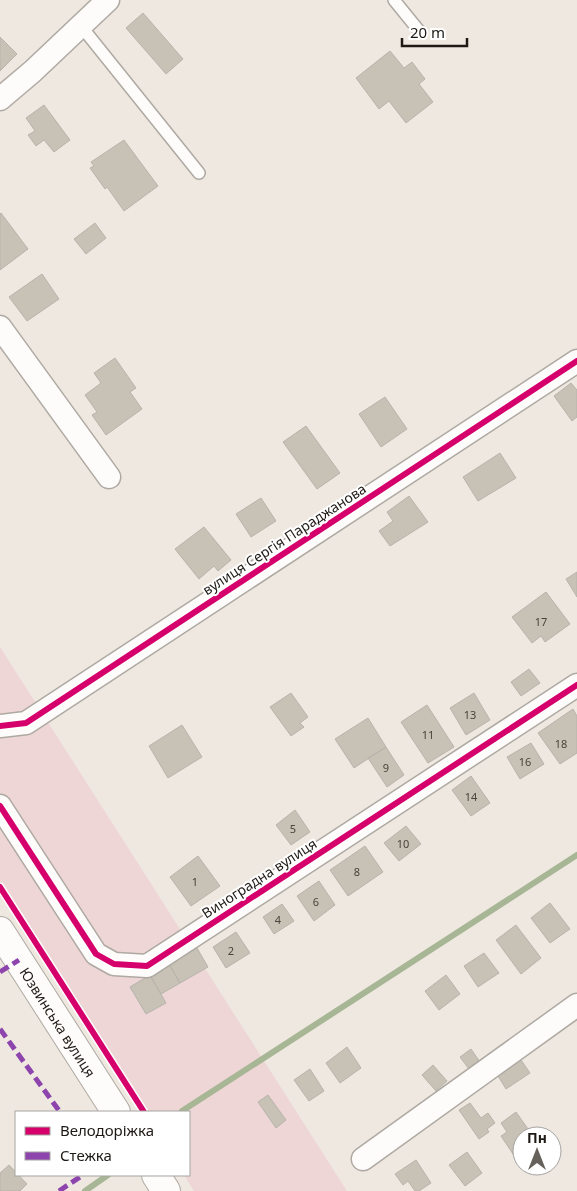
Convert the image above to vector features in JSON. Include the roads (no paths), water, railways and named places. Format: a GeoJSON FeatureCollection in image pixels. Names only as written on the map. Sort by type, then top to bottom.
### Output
{"type":"FeatureCollection","features":[{"type":"Feature","properties":{"kind":"main road","name":"Юзвинська вулиця"},"geometry":{"type":"LineString","coordinates":[[0,931],[115,1111]]}},
{"type":"Feature","properties":{"kind":"main road"},"geometry":{"type":"LineString","coordinates":[[157,1176],[166,1191]]}},
{"type":"Feature","properties":{"kind":"street"},"geometry":{"type":"LineString","coordinates":[[0,98],[108,0]]}},
{"type":"Feature","properties":{"kind":"street"},"geometry":{"type":"LineString","coordinates":[[0,327],[109,477]]}},
{"type":"Feature","properties":{"kind":"street","name":"вулиця Сергія Параджанова"},"geometry":{"type":"LineString","coordinates":[[0,726],[26,723],[577,361]]}},
{"type":"Feature","properties":{"kind":"street","name":"Виноградна вулиця"},"geometry":{"type":"LineString","coordinates":[[0,806],[96,954],[114,964],[147,966],[577,685]]}},
{"type":"Feature","properties":{"kind":"street"},"geometry":{"type":"LineString","coordinates":[[363,1159],[577,1005]]}},
{"type":"Feature","properties":{"kind":"lane"},"geometry":{"type":"LineString","coordinates":[[394,0],[420,32]]}},
{"type":"Feature","properties":{"kind":"lane"},"geometry":{"type":"LineString","coordinates":[[81,26],[199,173]]}},
{"type":"Feature","properties":{"kind":"waterway"},"geometry":{"type":"LineString","coordinates":[[182,1111],[577,855]]}},
{"type":"Feature","properties":{"kind":"waterway"},"geometry":{"type":"LineString","coordinates":[[85,1191],[107,1176]]}}]}
